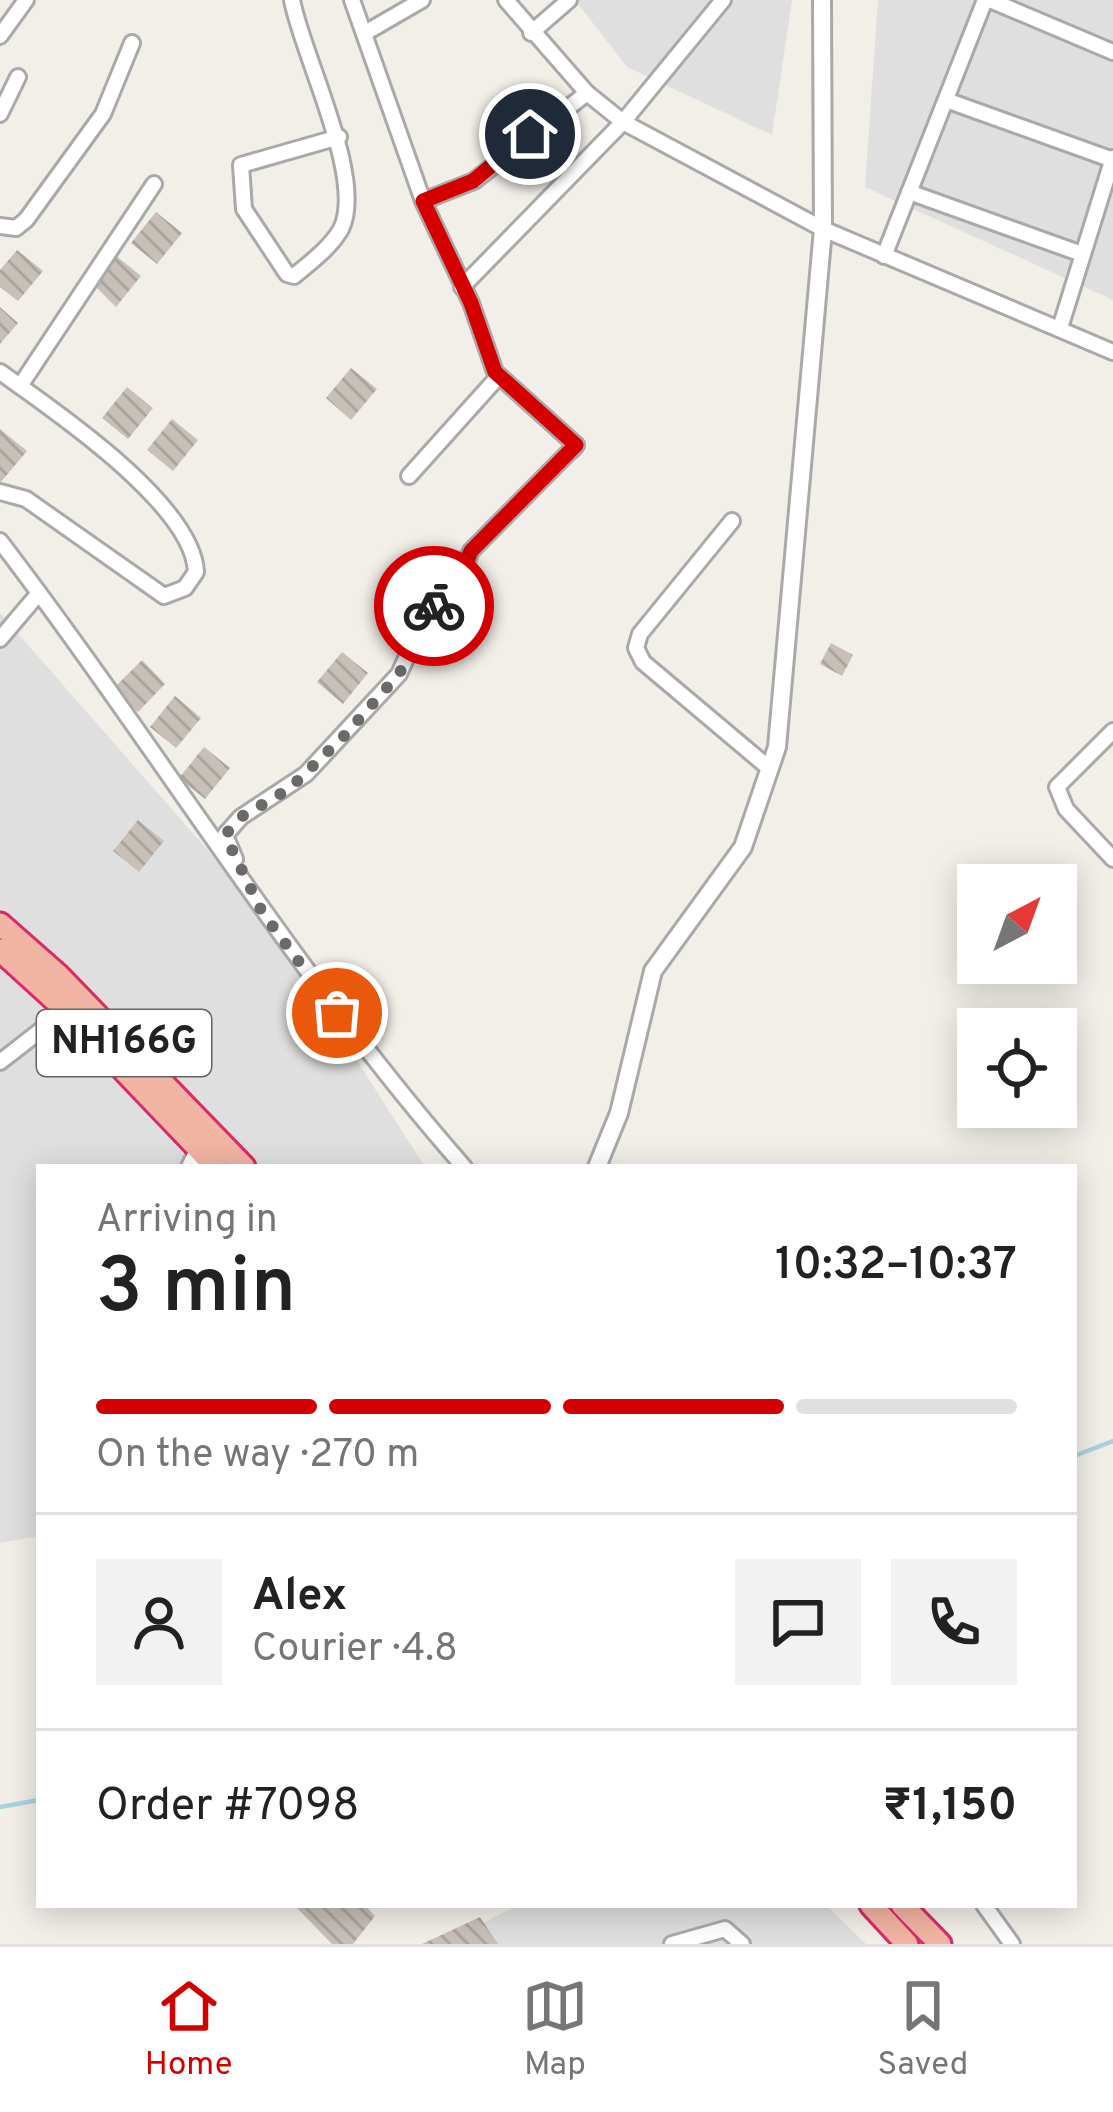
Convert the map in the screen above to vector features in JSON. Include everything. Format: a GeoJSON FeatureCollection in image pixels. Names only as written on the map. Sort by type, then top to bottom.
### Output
{"type":"FeatureCollection","features":[{"type":"Feature","properties":{"kind":"highway","name":"NH166G"},"geometry":{"type":"LineString","coordinates":[[0,924],[74,1004],[241,1164]]}},
{"type":"Feature","properties":{"kind":"highway","name":"NH166G"},"geometry":{"type":"LineString","coordinates":[[0,950],[74,1004],[194,1157]]}},
{"type":"Feature","properties":{"kind":"highway"},"geometry":{"type":"LineString","coordinates":[[873,1908],[901,1942]]}},
{"type":"Feature","properties":{"kind":"highway"},"geometry":{"type":"LineString","coordinates":[[907,1910],[940,1944]]}},
{"type":"Feature","properties":{"kind":"street"},"geometry":{"type":"LineString","coordinates":[[0,36],[26,0]]}},
{"type":"Feature","properties":{"kind":"street"},"geometry":{"type":"LineString","coordinates":[[292,0],[299,39],[339,137],[340,229],[310,263],[294,276],[287,274],[244,209],[241,165],[339,137]]}},
{"type":"Feature","properties":{"kind":"street"},"geometry":{"type":"LineString","coordinates":[[262,912],[225,835],[241,817],[289,789],[344,736],[399,674],[418,632],[462,573],[471,551],[574,447],[498,377],[423,201],[352,0]]}},
{"type":"Feature","properties":{"kind":"street"},"geometry":{"type":"LineString","coordinates":[[365,33],[422,0]]}},
{"type":"Feature","properties":{"kind":"street"},"geometry":{"type":"LineString","coordinates":[[506,0],[587,93],[623,122],[823,230],[1113,352]]}},
{"type":"Feature","properties":{"kind":"street"},"geometry":{"type":"LineString","coordinates":[[531,33],[569,0]]}},
{"type":"Feature","properties":{"kind":"street"},"geometry":{"type":"LineString","coordinates":[[462,286],[623,122],[724,0]]}},
{"type":"Feature","properties":{"kind":"street"},"geometry":{"type":"LineString","coordinates":[[598,1164],[619,1113],[653,971],[743,847],[777,747],[823,230],[822,0]]}},
{"type":"Feature","properties":{"kind":"street"},"geometry":{"type":"LineString","coordinates":[[884,256],[988,0],[1113,52]]}},
{"type":"Feature","properties":{"kind":"street"},"geometry":{"type":"LineString","coordinates":[[0,226],[21,224],[86,140],[132,43]]}},
{"type":"Feature","properties":{"kind":"street"},"geometry":{"type":"LineString","coordinates":[[0,114],[18,77]]}},
{"type":"Feature","properties":{"kind":"street"},"geometry":{"type":"LineString","coordinates":[[423,201],[473,181],[587,93]]}},
{"type":"Feature","properties":{"kind":"street"},"geometry":{"type":"LineString","coordinates":[[946,100],[1113,159],[1060,328]]}},
{"type":"Feature","properties":{"kind":"street"},"geometry":{"type":"LineString","coordinates":[[20,386],[154,184]]}},
{"type":"Feature","properties":{"kind":"street"},"geometry":{"type":"LineString","coordinates":[[909,192],[1082,254]]}},
{"type":"Feature","properties":{"kind":"street"},"geometry":{"type":"LineString","coordinates":[[0,372],[132,474],[191,552],[196,572],[184,588],[164,596],[26,499],[0,492]]}},
{"type":"Feature","properties":{"kind":"street"},"geometry":{"type":"LineString","coordinates":[[409,476],[498,377]]}},
{"type":"Feature","properties":{"kind":"street"},"geometry":{"type":"LineString","coordinates":[[732,521],[640,634],[636,648],[643,662],[770,769]]}},
{"type":"Feature","properties":{"kind":"street"},"geometry":{"type":"LineString","coordinates":[[0,541],[262,912],[387,1080],[461,1164]]}},
{"type":"Feature","properties":{"kind":"street"},"geometry":{"type":"LineString","coordinates":[[0,639],[39,593]]}},
{"type":"Feature","properties":{"kind":"street"},"geometry":{"type":"LineString","coordinates":[[1113,731],[1057,788],[1066,809],[1113,859]]}},
{"type":"Feature","properties":{"kind":"street"},"geometry":{"type":"LineString","coordinates":[[0,1062],[74,1004]]}},
{"type":"Feature","properties":{"kind":"street"},"geometry":{"type":"LineString","coordinates":[[986,1908],[1012,1944]]}},
{"type":"Feature","properties":{"kind":"street"},"geometry":{"type":"LineString","coordinates":[[901,1942],[907,1910]]}},
{"type":"Feature","properties":{"kind":"street"},"geometry":{"type":"LineString","coordinates":[[672,1944],[725,1929],[742,1944]]}},
{"type":"Feature","properties":{"kind":"shaded area"},"geometry":{"type":"Polygon","coordinates":[[[575,0],[792,0],[772,135],[627,67],[575,0]]]}},
{"type":"Feature","properties":{"kind":"shaded area"},"geometry":{"type":"Polygon","coordinates":[[[878,0],[1113,0],[1113,300],[865,187],[878,0]]]}},
{"type":"Feature","properties":{"kind":"shaded area"},"geometry":{"type":"Polygon","coordinates":[[[0,613],[262,912],[423,1164],[36,1164],[36,1537],[0,1543],[0,613]]]}},
{"type":"Feature","properties":{"kind":"shaded area"},"geometry":{"type":"Polygon","coordinates":[[[512,1908],[829,1908],[866,1944],[442,1944],[512,1908]]]}},
{"type":"Feature","properties":{"kind":"building"},"geometry":{"type":"Polygon","coordinates":[[[156,212],[182,233],[157,264],[131,243],[156,212]]]}},
{"type":"Feature","properties":{"kind":"building"},"geometry":{"type":"Polygon","coordinates":[[[17,250],[43,271],[18,301],[0,287],[0,270],[17,250]]]}},
{"type":"Feature","properties":{"kind":"building"},"geometry":{"type":"Polygon","coordinates":[[[115,255],[141,276],[116,307],[96,287],[115,255]]]}},
{"type":"Feature","properties":{"kind":"building"},"geometry":{"type":"Polygon","coordinates":[[[0,307],[18,323],[0,344],[0,307]]]}},
{"type":"Feature","properties":{"kind":"building"},"geometry":{"type":"Polygon","coordinates":[[[351,368],[377,389],[351,420],[326,398],[351,368]]]}},
{"type":"Feature","properties":{"kind":"building"},"geometry":{"type":"Polygon","coordinates":[[[127,387],[153,408],[128,439],[102,418],[127,387]]]}},
{"type":"Feature","properties":{"kind":"building"},"geometry":{"type":"Polygon","coordinates":[[[172,419],[198,440],[173,471],[147,450],[172,419]]]}},
{"type":"Feature","properties":{"kind":"building"},"geometry":{"type":"Polygon","coordinates":[[[0,429],[27,451],[0,483],[0,429]]]}},
{"type":"Feature","properties":{"kind":"building"},"geometry":{"type":"Polygon","coordinates":[[[831,643],[853,655],[842,676],[820,664],[831,643]]]}},
{"type":"Feature","properties":{"kind":"building"},"geometry":{"type":"Polygon","coordinates":[[[342,652],[368,673],[343,704],[317,682],[342,652]]]}},
{"type":"Feature","properties":{"kind":"building"},"geometry":{"type":"Polygon","coordinates":[[[142,660],[165,684],[138,712],[114,688],[142,660]]]}},
{"type":"Feature","properties":{"kind":"building"},"geometry":{"type":"Polygon","coordinates":[[[175,696],[201,718],[176,748],[150,727],[175,696]]]}},
{"type":"Feature","properties":{"kind":"building"},"geometry":{"type":"Polygon","coordinates":[[[204,747],[230,768],[205,799],[179,778],[204,747]]]}},
{"type":"Feature","properties":{"kind":"building"},"geometry":{"type":"Polygon","coordinates":[[[138,820],[164,841],[139,872],[113,851],[138,820]]]}},
{"type":"Feature","properties":{"kind":"building"},"geometry":{"type":"Polygon","coordinates":[[[297,1908],[368,1908],[375,1916],[353,1944],[332,1944],[297,1908]]]}},
{"type":"Feature","properties":{"kind":"building"},"geometry":{"type":"Polygon","coordinates":[[[480,1917],[498,1944],[422,1944],[480,1917]]]}},
{"type":"Feature","properties":{"kind":"waterway"},"geometry":{"type":"LineString","coordinates":[[1077,1455],[1113,1441]]}},
{"type":"Feature","properties":{"kind":"waterway"},"geometry":{"type":"LineString","coordinates":[[0,1807],[36,1801]]}},
{"type":"Feature","properties":{"kind":"way so far"},"geometry":{"type":"LineString","coordinates":[[337,1013],[262,912],[225,835],[241,817],[289,789],[344,736],[399,674],[434,606]]}},
{"type":"Feature","properties":{"kind":"route"},"geometry":{"type":"LineString","coordinates":[[434,606],[462,573],[471,551],[576,445],[491,366],[471,303],[423,201],[473,181],[530,134]]}}]}
